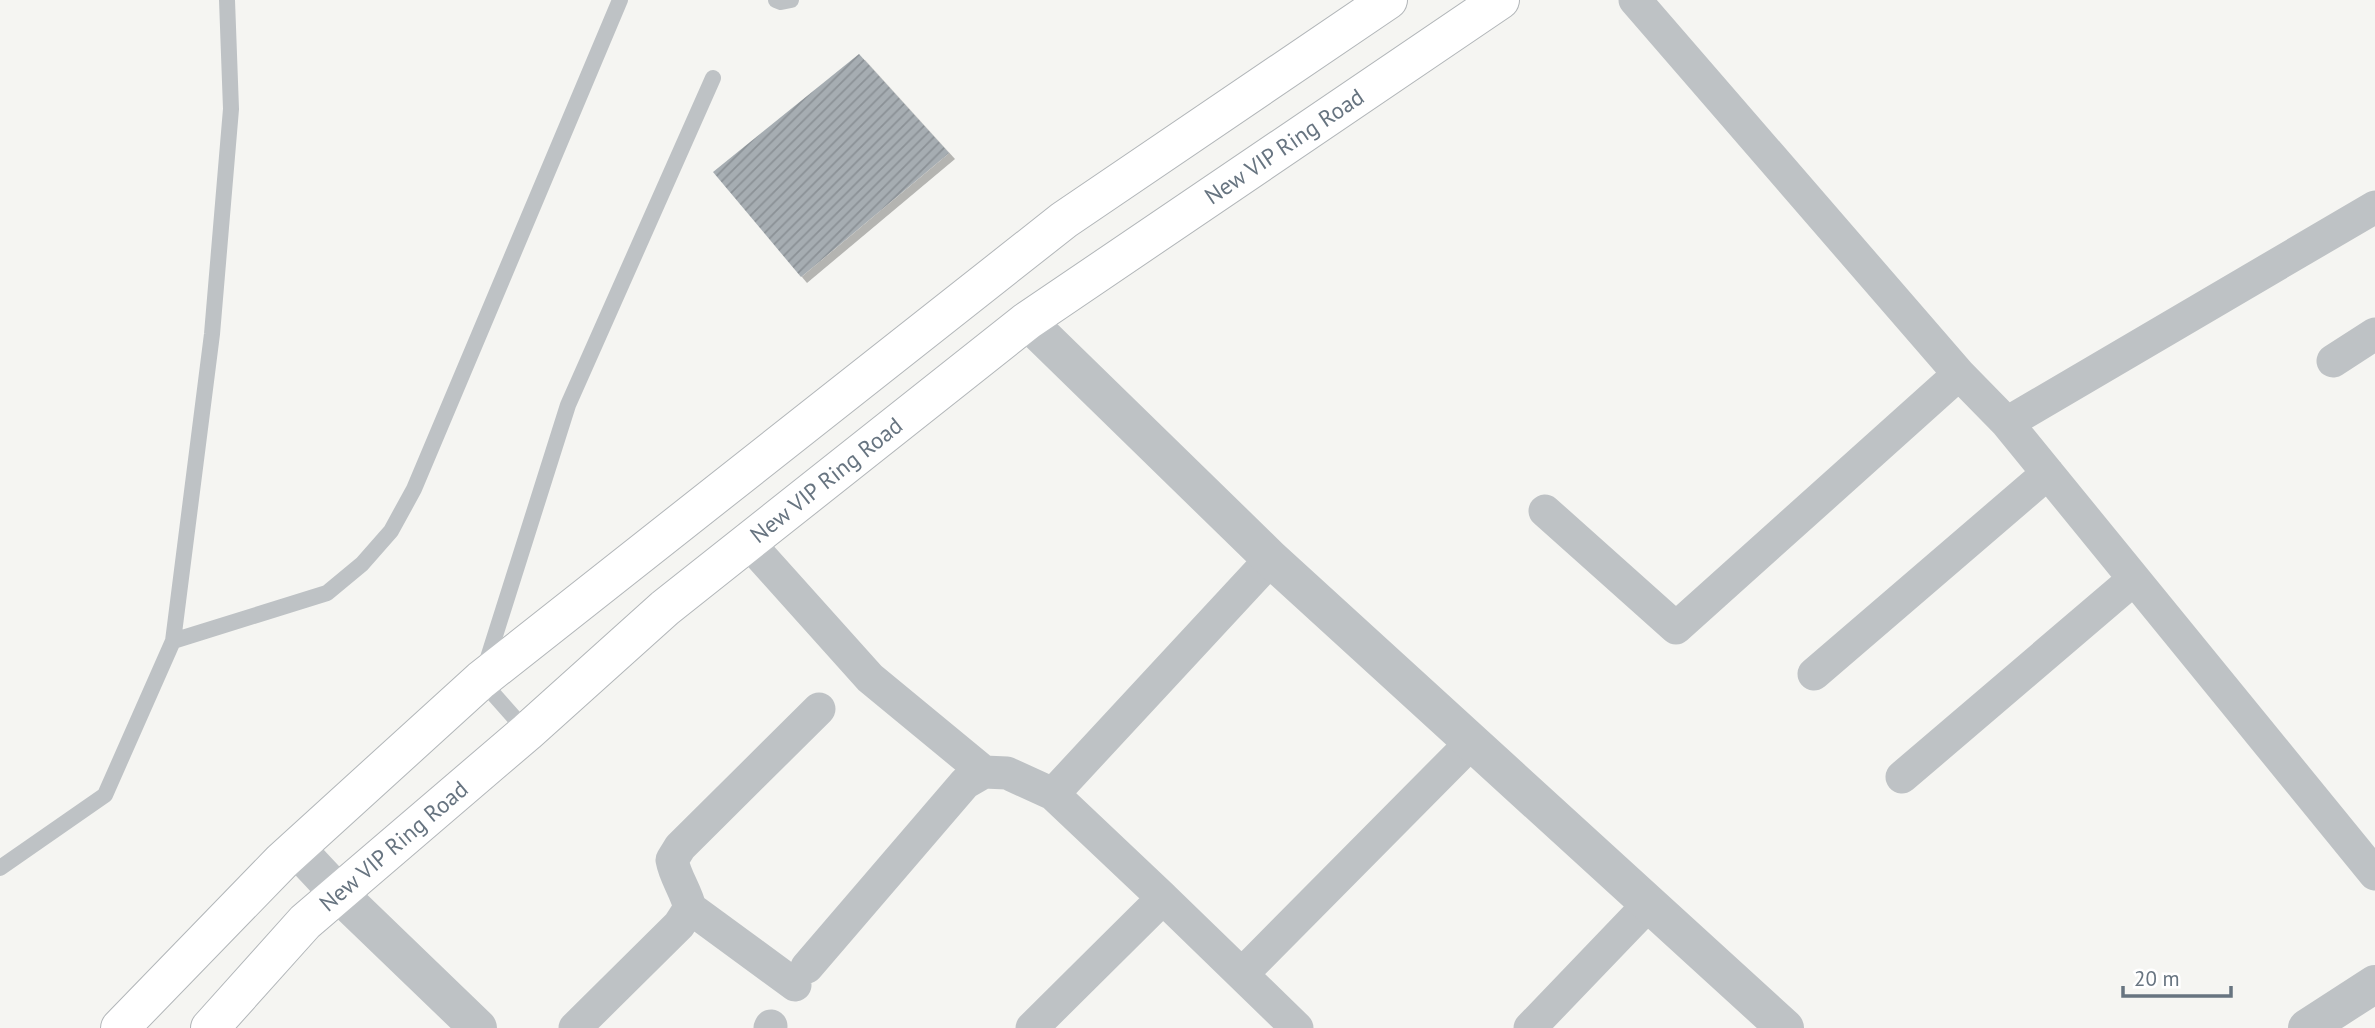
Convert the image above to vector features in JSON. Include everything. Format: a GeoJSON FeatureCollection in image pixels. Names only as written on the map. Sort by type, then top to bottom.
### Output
{"type":"FeatureCollection","features":[{"type":"Feature","properties":{"kind":"main road"},"geometry":{"type":"LineString","coordinates":[[120,1028],[296,848],[481,680],[1064,219],[1388,0]]}},
{"type":"Feature","properties":{"kind":"main road","name":"New VIP Ring Road"},"geometry":{"type":"LineString","coordinates":[[210,1028],[305,922],[340,895],[527,732],[665,608],[1027,321],[1500,0]]}},
{"type":"Feature","properties":{"kind":"street"},"geometry":{"type":"LineString","coordinates":[[1635,0],[1959,374],[2007,423],[2375,874]]}},
{"type":"Feature","properties":{"kind":"street"},"geometry":{"type":"LineString","coordinates":[[2007,423],[2375,207]]}},
{"type":"Feature","properties":{"kind":"street"},"geometry":{"type":"LineString","coordinates":[[1027,321],[1271,559],[1785,1028]]}},
{"type":"Feature","properties":{"kind":"street"},"geometry":{"type":"LineString","coordinates":[[2333,361],[2375,334]]}},
{"type":"Feature","properties":{"kind":"street"},"geometry":{"type":"LineString","coordinates":[[1545,510],[1676,628],[1959,374]]}},
{"type":"Feature","properties":{"kind":"street"},"geometry":{"type":"LineString","coordinates":[[1814,674],[2048,473]]}},
{"type":"Feature","properties":{"kind":"street"},"geometry":{"type":"LineString","coordinates":[[748,542],[870,678],[984,772]]}},
{"type":"Feature","properties":{"kind":"street"},"geometry":{"type":"LineString","coordinates":[[1053,794],[1271,559]]}},
{"type":"Feature","properties":{"kind":"street"},"geometry":{"type":"LineString","coordinates":[[1902,776],[2134,579]]}},
{"type":"Feature","properties":{"kind":"street"},"geometry":{"type":"LineString","coordinates":[[819,709],[680,847],[672,860],[674,873],[686,894],[690,908],[801,976],[965,783],[984,772],[1007,773],[1053,794],[1297,1028]]}},
{"type":"Feature","properties":{"kind":"street"},"geometry":{"type":"LineString","coordinates":[[1242,974],[1472,742]]}},
{"type":"Feature","properties":{"kind":"street"},"geometry":{"type":"LineString","coordinates":[[296,848],[340,895],[478,1028]]}},
{"type":"Feature","properties":{"kind":"street"},"geometry":{"type":"LineString","coordinates":[[1032,1028],[1163,898]]}},
{"type":"Feature","properties":{"kind":"street"},"geometry":{"type":"LineString","coordinates":[[1530,1028],[1649,904]]}},
{"type":"Feature","properties":{"kind":"street"},"geometry":{"type":"LineString","coordinates":[[575,1028],[679,925],[690,908]]}},
{"type":"Feature","properties":{"kind":"street"},"geometry":{"type":"LineString","coordinates":[[2307,1028],[2375,984]]}},
{"type":"Feature","properties":{"kind":"lane"},"geometry":{"type":"LineString","coordinates":[[0,868],[105,795],[173,641],[215,308],[231,109],[227,0]]}},
{"type":"Feature","properties":{"kind":"lane"},"geometry":{"type":"LineString","coordinates":[[173,641],[327,593],[362,564],[391,531],[414,489],[620,0]]}},
{"type":"Feature","properties":{"kind":"lane"},"geometry":{"type":"LineString","coordinates":[[776,0],[791,0]]}},
{"type":"Feature","properties":{"kind":"lane"},"geometry":{"type":"LineString","coordinates":[[527,732],[481,680],[568,405],[713,78]]}},
{"type":"Feature","properties":{"kind":"building"},"geometry":{"type":"Polygon","coordinates":[[[859,54],[949,153],[801,277],[713,172],[859,54]]]}}]}
